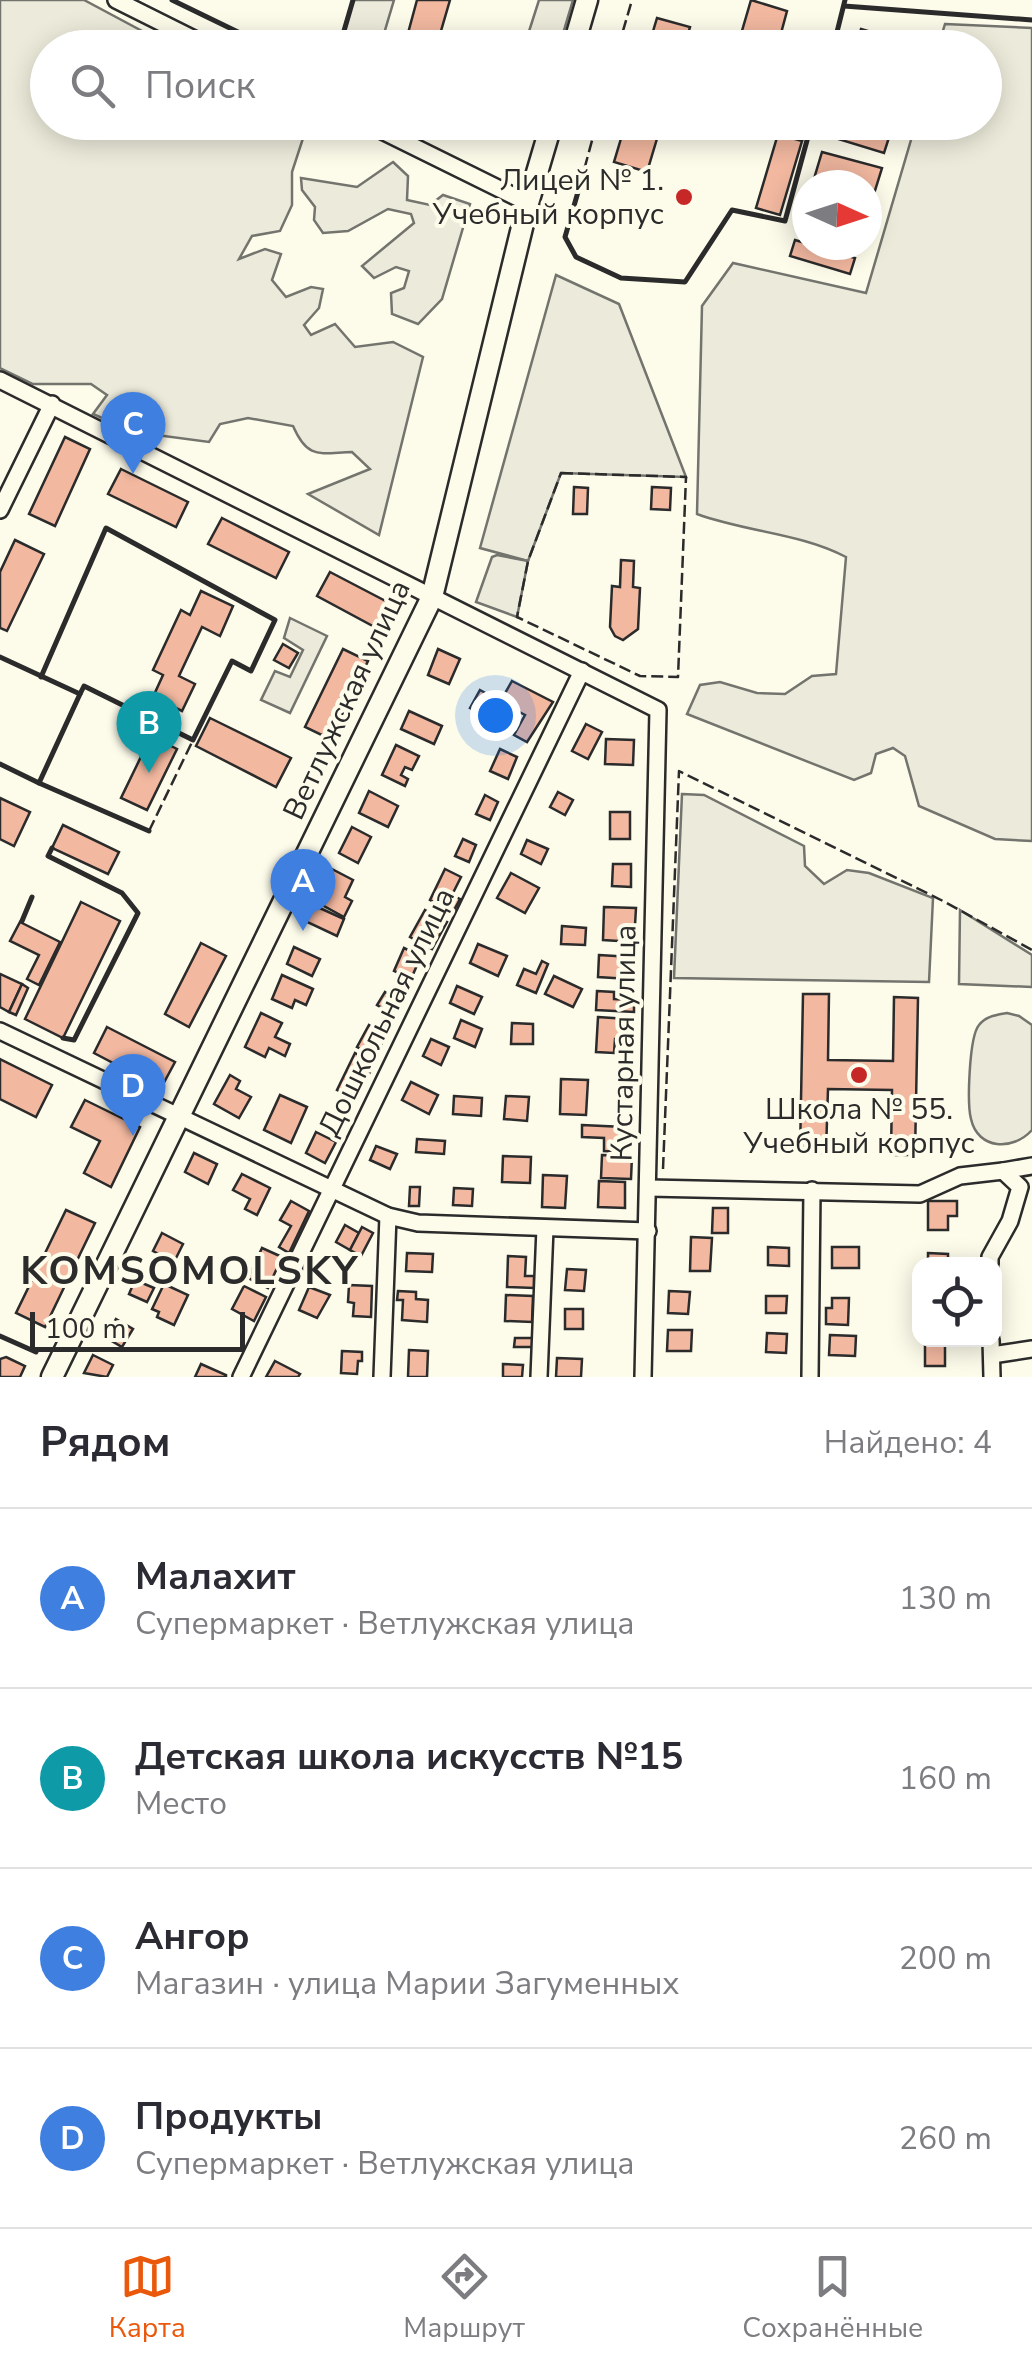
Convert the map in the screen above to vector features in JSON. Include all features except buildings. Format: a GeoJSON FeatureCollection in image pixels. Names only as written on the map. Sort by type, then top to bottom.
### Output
{"type":"FeatureCollection","features":[{"type":"Feature","properties":{"kind":"main road"},"geometry":{"type":"LineString","coordinates":[[578,30],[587,0]]}},
{"type":"Feature","properties":{"kind":"main road","name":"Ветлужская улица"},"geometry":{"type":"LineString","coordinates":[[52,1377],[432,597],[547,140]]}},
{"type":"Feature","properties":{"kind":"street"},"geometry":{"type":"LineString","coordinates":[[116,0],[176,30]]}},
{"type":"Feature","properties":{"kind":"street"},"geometry":{"type":"LineString","coordinates":[[400,140],[528,203]]}},
{"type":"Feature","properties":{"kind":"street"},"geometry":{"type":"LineString","coordinates":[[0,380],[582,671]]}},
{"type":"Feature","properties":{"kind":"street"},"geometry":{"type":"LineString","coordinates":[[0,510],[52,404]]}},
{"type":"Feature","properties":{"kind":"street","name":"Кустарная улица"},"geometry":{"type":"LineString","coordinates":[[582,671],[658,710],[643,1377]]}},
{"type":"Feature","properties":{"kind":"street","name":"Дошкольная улица"},"geometry":{"type":"LineString","coordinates":[[241,1377],[582,671]]}},
{"type":"Feature","properties":{"kind":"street"},"geometry":{"type":"LineString","coordinates":[[0,1030],[388,1216],[418,1223],[648,1230]]}},
{"type":"Feature","properties":{"kind":"street"},"geometry":{"type":"LineString","coordinates":[[649,1188],[920,1194],[960,1176],[1032,1166]]}},
{"type":"Feature","properties":{"kind":"street"},"geometry":{"type":"LineString","coordinates":[[990,1257],[1010,1221],[1020,1187],[1003,1171]]}},
{"type":"Feature","properties":{"kind":"street"},"geometry":{"type":"LineString","coordinates":[[810,1377],[812,1190]]}},
{"type":"Feature","properties":{"kind":"street"},"geometry":{"type":"LineString","coordinates":[[382,1377],[388,1216]]}},
{"type":"Feature","properties":{"kind":"street"},"geometry":{"type":"LineString","coordinates":[[539,1377],[545,1228]]}},
{"type":"Feature","properties":{"kind":"street"},"geometry":{"type":"LineString","coordinates":[[992,1377],[991,1347],[1032,1349]]}},
{"type":"Feature","properties":{"kind":"shaded area"},"geometry":{"type":"Polygon","coordinates":[[[0,0],[84,0],[140,30],[30,30],[30,140],[302,140],[292,172],[292,205],[280,231],[252,236],[239,259],[265,249],[281,254],[272,280],[286,297],[311,287],[323,289],[319,308],[304,325],[311,335],[335,324],[355,347],[393,342],[423,357],[379,535],[308,494],[370,469],[352,452],[323,453],[310,449],[293,426],[248,418],[220,424],[209,442],[134,432],[93,414],[107,395],[91,384],[33,384],[0,368],[0,0]]]}},
{"type":"Feature","properties":{"kind":"shaded area"},"geometry":{"type":"Polygon","coordinates":[[[353,0],[394,0],[385,30],[344,30],[353,0]]]}},
{"type":"Feature","properties":{"kind":"shaded area"},"geometry":{"type":"Polygon","coordinates":[[[539,0],[573,0],[564,30],[529,30],[539,0]]]}},
{"type":"Feature","properties":{"kind":"shaded area"},"geometry":{"type":"Polygon","coordinates":[[[945,24],[1032,28],[1032,841],[995,839],[919,806],[905,756],[893,748],[876,754],[871,773],[854,780],[687,714],[700,685],[720,682],[757,693],[785,694],[812,676],[836,674],[846,557],[810,543],[697,514],[702,306],[733,263],[866,293],[876,260],[882,260],[882,239],[911,140],[1002,140],[1002,30],[943,30],[945,24]]]}},
{"type":"Feature","properties":{"kind":"shaded area"},"geometry":{"type":"Polygon","coordinates":[[[393,162],[408,176],[407,200],[430,205],[443,195],[470,204],[442,299],[418,324],[392,314],[391,293],[404,288],[409,271],[396,267],[374,278],[362,266],[414,223],[411,214],[388,209],[348,231],[323,233],[314,220],[315,207],[302,190],[301,178],[357,187],[393,162]]]}},
{"type":"Feature","properties":{"kind":"shaded area"},"geometry":{"type":"Polygon","coordinates":[[[556,275],[619,304],[686,477],[561,473],[528,561],[480,548],[556,275]]]}},
{"type":"Feature","properties":{"kind":"shaded area"},"geometry":{"type":"Polygon","coordinates":[[[492,557],[528,561],[517,617],[476,602],[492,557]]]}},
{"type":"Feature","properties":{"kind":"shaded area"},"geometry":{"type":"Polygon","coordinates":[[[290,618],[327,636],[290,713],[261,700],[275,671],[290,677],[303,650],[284,638],[290,618]]]}},
{"type":"Feature","properties":{"kind":"shaded area"},"geometry":{"type":"Polygon","coordinates":[[[682,794],[704,795],[804,846],[805,866],[824,884],[847,870],[869,873],[933,898],[929,982],[674,978],[682,794]]]}},
{"type":"Feature","properties":{"kind":"shaded area"},"geometry":{"type":"Polygon","coordinates":[[[960,910],[1032,955],[1032,987],[959,984],[960,910]]]}},
{"type":"Feature","properties":{"kind":"shaded area"},"geometry":{"type":"Polygon","coordinates":[[[1007,1013],[1032,1025],[1032,1130],[1015,1142],[997,1144],[981,1137],[971,1119],[970,1071],[979,1025],[1007,1013]]]}},
{"type":"Feature","properties":{"kind":"fence"},"geometry":{"type":"LineString","coordinates":[[623,30],[632,0]]}},
{"type":"Feature","properties":{"kind":"fence"},"geometry":{"type":"LineString","coordinates":[[580,185],[592,140]]}},
{"type":"Feature","properties":{"kind":"fence"},"geometry":{"type":"LineString","coordinates":[[561,473],[686,477],[678,677],[640,676],[517,617],[528,561],[561,473]]}},
{"type":"Feature","properties":{"kind":"fence"},"geometry":{"type":"LineString","coordinates":[[149,831],[193,740]]}},
{"type":"Feature","properties":{"kind":"fence"},"geometry":{"type":"LineString","coordinates":[[663,1169],[679,771],[945,902],[1032,950]]}},
{"type":"Feature","properties":{"kind":"wall"},"geometry":{"type":"LineString","coordinates":[[172,0],[234,30]]}},
{"type":"Feature","properties":{"kind":"wall"},"geometry":{"type":"LineString","coordinates":[[344,30],[353,0]]}},
{"type":"Feature","properties":{"kind":"wall"},"geometry":{"type":"LineString","coordinates":[[838,30],[845,0]]}},
{"type":"Feature","properties":{"kind":"wall"},"geometry":{"type":"LineString","coordinates":[[844,6],[1032,20]]}},
{"type":"Feature","properties":{"kind":"wall"},"geometry":{"type":"LineString","coordinates":[[580,185],[565,237],[576,257],[621,278],[685,282],[732,210],[785,221],[807,140]]}},
{"type":"Feature","properties":{"kind":"wall"},"geometry":{"type":"LineString","coordinates":[[41,677],[106,528],[275,620],[251,671],[232,661],[193,740],[84,686],[80,694]]}},
{"type":"Feature","properties":{"kind":"wall"},"geometry":{"type":"LineString","coordinates":[[0,657],[80,694],[39,783],[0,764]]}},
{"type":"Feature","properties":{"kind":"wall"},"geometry":{"type":"LineString","coordinates":[[39,783],[149,831]]}},
{"type":"Feature","properties":{"kind":"wall"},"geometry":{"type":"LineString","coordinates":[[52,848],[48,856],[122,893],[138,913],[74,1040],[63,1038]]}},
{"type":"Feature","properties":{"kind":"wall"},"geometry":{"type":"LineString","coordinates":[[22,921],[32,897]]}},
{"type":"Feature","properties":{"kind":"wall"},"geometry":{"type":"LineString","coordinates":[[0,1336],[36,1352]]}},
{"type":"Feature","properties":{"kind":"place","name":"Лицей № 1. Учебный корпус"},"geometry":{"type":"Point","coordinates":[684,197]}},
{"type":"Feature","properties":{"kind":"place","name":"Ангор"},"geometry":{"type":"Point","coordinates":[133,474]}},
{"type":"Feature","properties":{"kind":"place","name":"Детская школа искусств №15"},"geometry":{"type":"Point","coordinates":[149,773]}},
{"type":"Feature","properties":{"kind":"place","name":"Малахит"},"geometry":{"type":"Point","coordinates":[303,931]}},
{"type":"Feature","properties":{"kind":"place","name":"Школа № 55. Учебный корпус"},"geometry":{"type":"Point","coordinates":[859,1075]}},
{"type":"Feature","properties":{"kind":"place","name":"Продукты"},"geometry":{"type":"Point","coordinates":[133,1136]}},
{"type":"Feature","properties":{"kind":"district","name":"KOMSOMOLSKY"},"geometry":{"type":"Point","coordinates":[190,1271]}}]}
